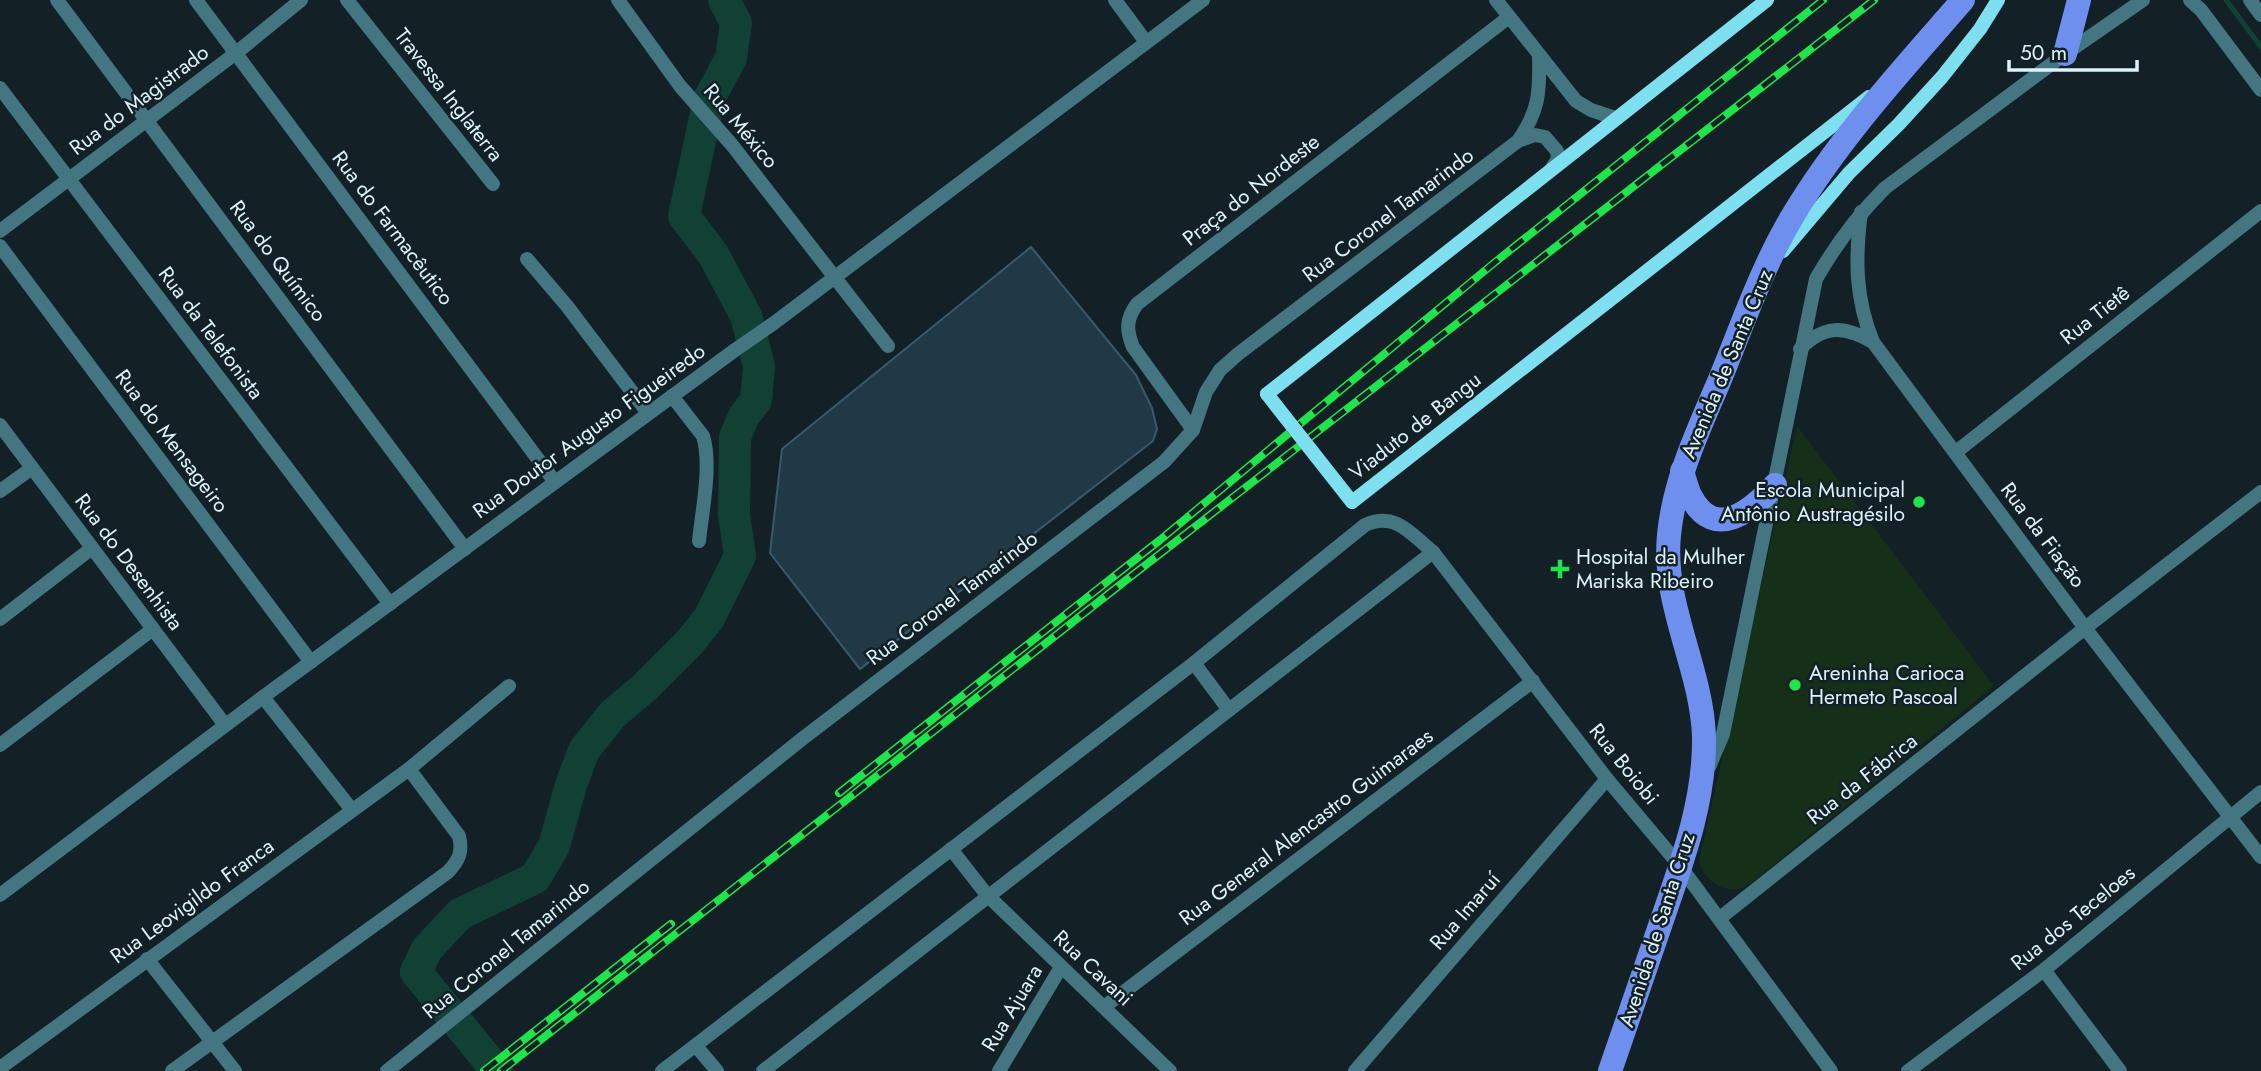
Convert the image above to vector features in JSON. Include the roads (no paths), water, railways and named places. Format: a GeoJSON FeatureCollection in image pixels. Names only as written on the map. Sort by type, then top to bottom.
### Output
{"type":"FeatureCollection","features":[{"type":"Feature","properties":{"kind":"main road"},"geometry":{"type":"LineString","coordinates":[[1552,168],[1767,0]]}},
{"type":"Feature","properties":{"kind":"main road","name":"Avenida de Santa Cruz"},"geometry":{"type":"LineString","coordinates":[[1610,1071],[1681,866],[1701,787],[1704,741],[1702,706],[1671,588],[1668,558],[1669,533],[1682,471],[1764,274],[1790,220],[1818,174],[1900,72],[1963,0]]}},
{"type":"Feature","properties":{"kind":"main road"},"geometry":{"type":"LineString","coordinates":[[1764,274],[1849,173],[1950,68],[1998,0]]}},
{"type":"Feature","properties":{"kind":"main road"},"geometry":{"type":"LineString","coordinates":[[2065,54],[2079,0]]}},
{"type":"Feature","properties":{"kind":"main road","name":"Viaduto de Bangu"},"geometry":{"type":"LineString","coordinates":[[1552,168],[1267,394],[1352,502],[1900,72]]}},
{"type":"Feature","properties":{"kind":"main road"},"geometry":{"type":"LineString","coordinates":[[1682,471],[1691,498],[1705,513],[1718,520],[1747,512],[1775,485]]}},
{"type":"Feature","properties":{"kind":"street","name":"Rua do Químico"},"geometry":{"type":"LineString","coordinates":[[57,0],[465,548]]}},
{"type":"Feature","properties":{"kind":"street","name":"Rua do Farmacêutico"},"geometry":{"type":"LineString","coordinates":[[196,0],[555,482]]}},
{"type":"Feature","properties":{"kind":"street","name":"Rua do Magistrado"},"geometry":{"type":"LineString","coordinates":[[0,231],[236,53],[301,0]]}},
{"type":"Feature","properties":{"kind":"street","name":"Travessa Inglaterra"},"geometry":{"type":"LineString","coordinates":[[347,0],[493,184]]}},
{"type":"Feature","properties":{"kind":"street","name":"Rua México"},"geometry":{"type":"LineString","coordinates":[[618,0],[680,86],[732,145],[888,346]]}},
{"type":"Feature","properties":{"kind":"street"},"geometry":{"type":"LineString","coordinates":[[1115,0],[1146,42]]}},
{"type":"Feature","properties":{"kind":"street","name":"Rua Doutor Augusto Figueiredo"},"geometry":{"type":"LineString","coordinates":[[0,895],[263,697],[835,278],[1203,0]]}},
{"type":"Feature","properties":{"kind":"street"},"geometry":{"type":"LineString","coordinates":[[1496,0],[1576,101],[1591,110],[1615,118]]}},
{"type":"Feature","properties":{"kind":"street","name":"Avenida de Santa Cruz"},"geometry":{"type":"LineString","coordinates":[[1701,787],[1723,734],[1816,279],[1837,242],[1885,188],[2065,54],[2143,0]]}},
{"type":"Feature","properties":{"kind":"street"},"geometry":{"type":"LineString","coordinates":[[2190,0],[2201,10],[2261,90]]}},
{"type":"Feature","properties":{"kind":"street"},"geometry":{"type":"LineString","coordinates":[[2250,0],[2261,15]]}},
{"type":"Feature","properties":{"kind":"street","name":"Praça do Nordeste"},"geometry":{"type":"LineString","coordinates":[[1193,430],[1133,347],[1127,332],[1128,316],[1137,304],[1509,18]]}},
{"type":"Feature","properties":{"kind":"street","name":"Rua Coronel Tamarindo"},"geometry":{"type":"LineString","coordinates":[[387,1071],[802,739],[1164,462],[1193,430],[1206,392],[1220,370],[1518,141],[1531,123],[1537,107],[1540,86],[1539,57]]}},
{"type":"Feature","properties":{"kind":"street","name":"Rua da Telefonista"},"geometry":{"type":"LineString","coordinates":[[0,88],[390,604]]}},
{"type":"Feature","properties":{"kind":"street"},"geometry":{"type":"LineString","coordinates":[[1518,141],[1535,135],[1545,137],[1557,151],[1558,159],[1552,168]]}},
{"type":"Feature","properties":{"kind":"street","name":"Rua Tietê"},"geometry":{"type":"LineString","coordinates":[[1956,452],[2261,211]]}},
{"type":"Feature","properties":{"kind":"street","name":"Rua da Fiação"},"geometry":{"type":"LineString","coordinates":[[1861,212],[1856,267],[1858,293],[1863,319],[1873,342],[2085,628],[2261,857]]}},
{"type":"Feature","properties":{"kind":"street","name":"Rua do Mensageiro"},"geometry":{"type":"LineString","coordinates":[[0,246],[311,662]]}},
{"type":"Feature","properties":{"kind":"street"},"geometry":{"type":"LineString","coordinates":[[527,259],[567,306],[648,413]]}},
{"type":"Feature","properties":{"kind":"street"},"geometry":{"type":"LineString","coordinates":[[1800,349],[1811,338],[1825,331],[1843,329],[1873,342]]}},
{"type":"Feature","properties":{"kind":"street"},"geometry":{"type":"LineString","coordinates":[[672,396],[703,436],[705,444],[706,477],[699,541]]}},
{"type":"Feature","properties":{"kind":"street","name":"Rua do Desenhista"},"geometry":{"type":"LineString","coordinates":[[0,425],[225,726]]}},
{"type":"Feature","properties":{"kind":"street"},"geometry":{"type":"LineString","coordinates":[[0,491],[32,468]]}},
{"type":"Feature","properties":{"kind":"street","name":"Rua da Fábrica"},"geometry":{"type":"LineString","coordinates":[[1720,918],[2261,492]]}},
{"type":"Feature","properties":{"kind":"street","name":"Rua Boiobi"},"geometry":{"type":"LineString","coordinates":[[662,1071],[1194,663],[1365,525],[1377,520],[1390,520],[1402,525],[1433,552],[1607,779],[1681,866],[1831,1071]]}},
{"type":"Feature","properties":{"kind":"street"},"geometry":{"type":"LineString","coordinates":[[0,619],[93,548]]}},
{"type":"Feature","properties":{"kind":"street"},"geometry":{"type":"LineString","coordinates":[[763,1071],[1433,552]]}},
{"type":"Feature","properties":{"kind":"street"},"geometry":{"type":"LineString","coordinates":[[0,745],[153,629]]}},
{"type":"Feature","properties":{"kind":"street"},"geometry":{"type":"LineString","coordinates":[[1194,663],[1229,710]]}},
{"type":"Feature","properties":{"kind":"street","name":"Rua General Alencastro Guimaraes"},"geometry":{"type":"LineString","coordinates":[[1104,1007],[1533,681]]}},
{"type":"Feature","properties":{"kind":"street","name":"Rua Leovigildo Franca"},"geometry":{"type":"LineString","coordinates":[[0,1068],[409,769],[509,686]]}},
{"type":"Feature","properties":{"kind":"street"},"geometry":{"type":"LineString","coordinates":[[263,697],[352,810]]}},
{"type":"Feature","properties":{"kind":"street"},"geometry":{"type":"LineString","coordinates":[[172,1071],[448,872],[458,861],[462,849],[459,836],[409,769]]}},
{"type":"Feature","properties":{"kind":"street","name":"Rua Imaruí"},"geometry":{"type":"LineString","coordinates":[[1355,1071],[1607,779]]}},
{"type":"Feature","properties":{"kind":"street","name":"Rua dos Teceloes"},"geometry":{"type":"LineString","coordinates":[[1908,1071],[2044,970],[2261,792]]}},
{"type":"Feature","properties":{"kind":"street","name":"Rua Cavani"},"geometry":{"type":"LineString","coordinates":[[951,849],[987,895],[1170,1071]]}},
{"type":"Feature","properties":{"kind":"street"},"geometry":{"type":"LineString","coordinates":[[147,959],[235,1071]]}},
{"type":"Feature","properties":{"kind":"street","name":"Rua Ajuara"},"geometry":{"type":"LineString","coordinates":[[999,1071],[1061,967]]}},
{"type":"Feature","properties":{"kind":"street"},"geometry":{"type":"LineString","coordinates":[[2044,970],[2120,1071]]}},
{"type":"Feature","properties":{"kind":"street"},"geometry":{"type":"LineString","coordinates":[[696,1046],[716,1071]]}},
{"type":"Feature","properties":{"kind":"waterway"},"geometry":{"type":"LineString","coordinates":[[497,1071],[416,972],[427,949],[460,914],[535,878],[554,846],[584,750],[613,714],[645,687],[689,643],[709,618],[740,556],[734,515],[735,437],[744,416],[756,400],[759,366],[746,316],[713,254],[684,216],[709,99],[731,58],[736,23],[724,0]]}},
{"type":"Feature","properties":{"kind":"waterway"},"geometry":{"type":"LineString","coordinates":[[2226,0],[2261,47]]}},
{"type":"Feature","properties":{"kind":"railway"},"geometry":{"type":"LineString","coordinates":[[839,793],[1160,540],[1494,263],[1823,0]]}},
{"type":"Feature","properties":{"kind":"railway"},"geometry":{"type":"LineString","coordinates":[[501,1071],[1125,581],[1874,0]]}},
{"type":"Feature","properties":{"kind":"railway"},"geometry":{"type":"LineString","coordinates":[[484,1071],[671,924]]}},
{"type":"Feature","properties":{"kind":"place","name":"Escola Municipal Antônio Austragésilo"},"geometry":{"type":"Point","coordinates":[1919,502]}},
{"type":"Feature","properties":{"kind":"place","name":"Hospital da Mulher Mariska Ribeiro"},"geometry":{"type":"Point","coordinates":[1560,569]}},
{"type":"Feature","properties":{"kind":"place","name":"Areninha Carioca Hermeto Pascoal"},"geometry":{"type":"Point","coordinates":[1795,685]}}]}
